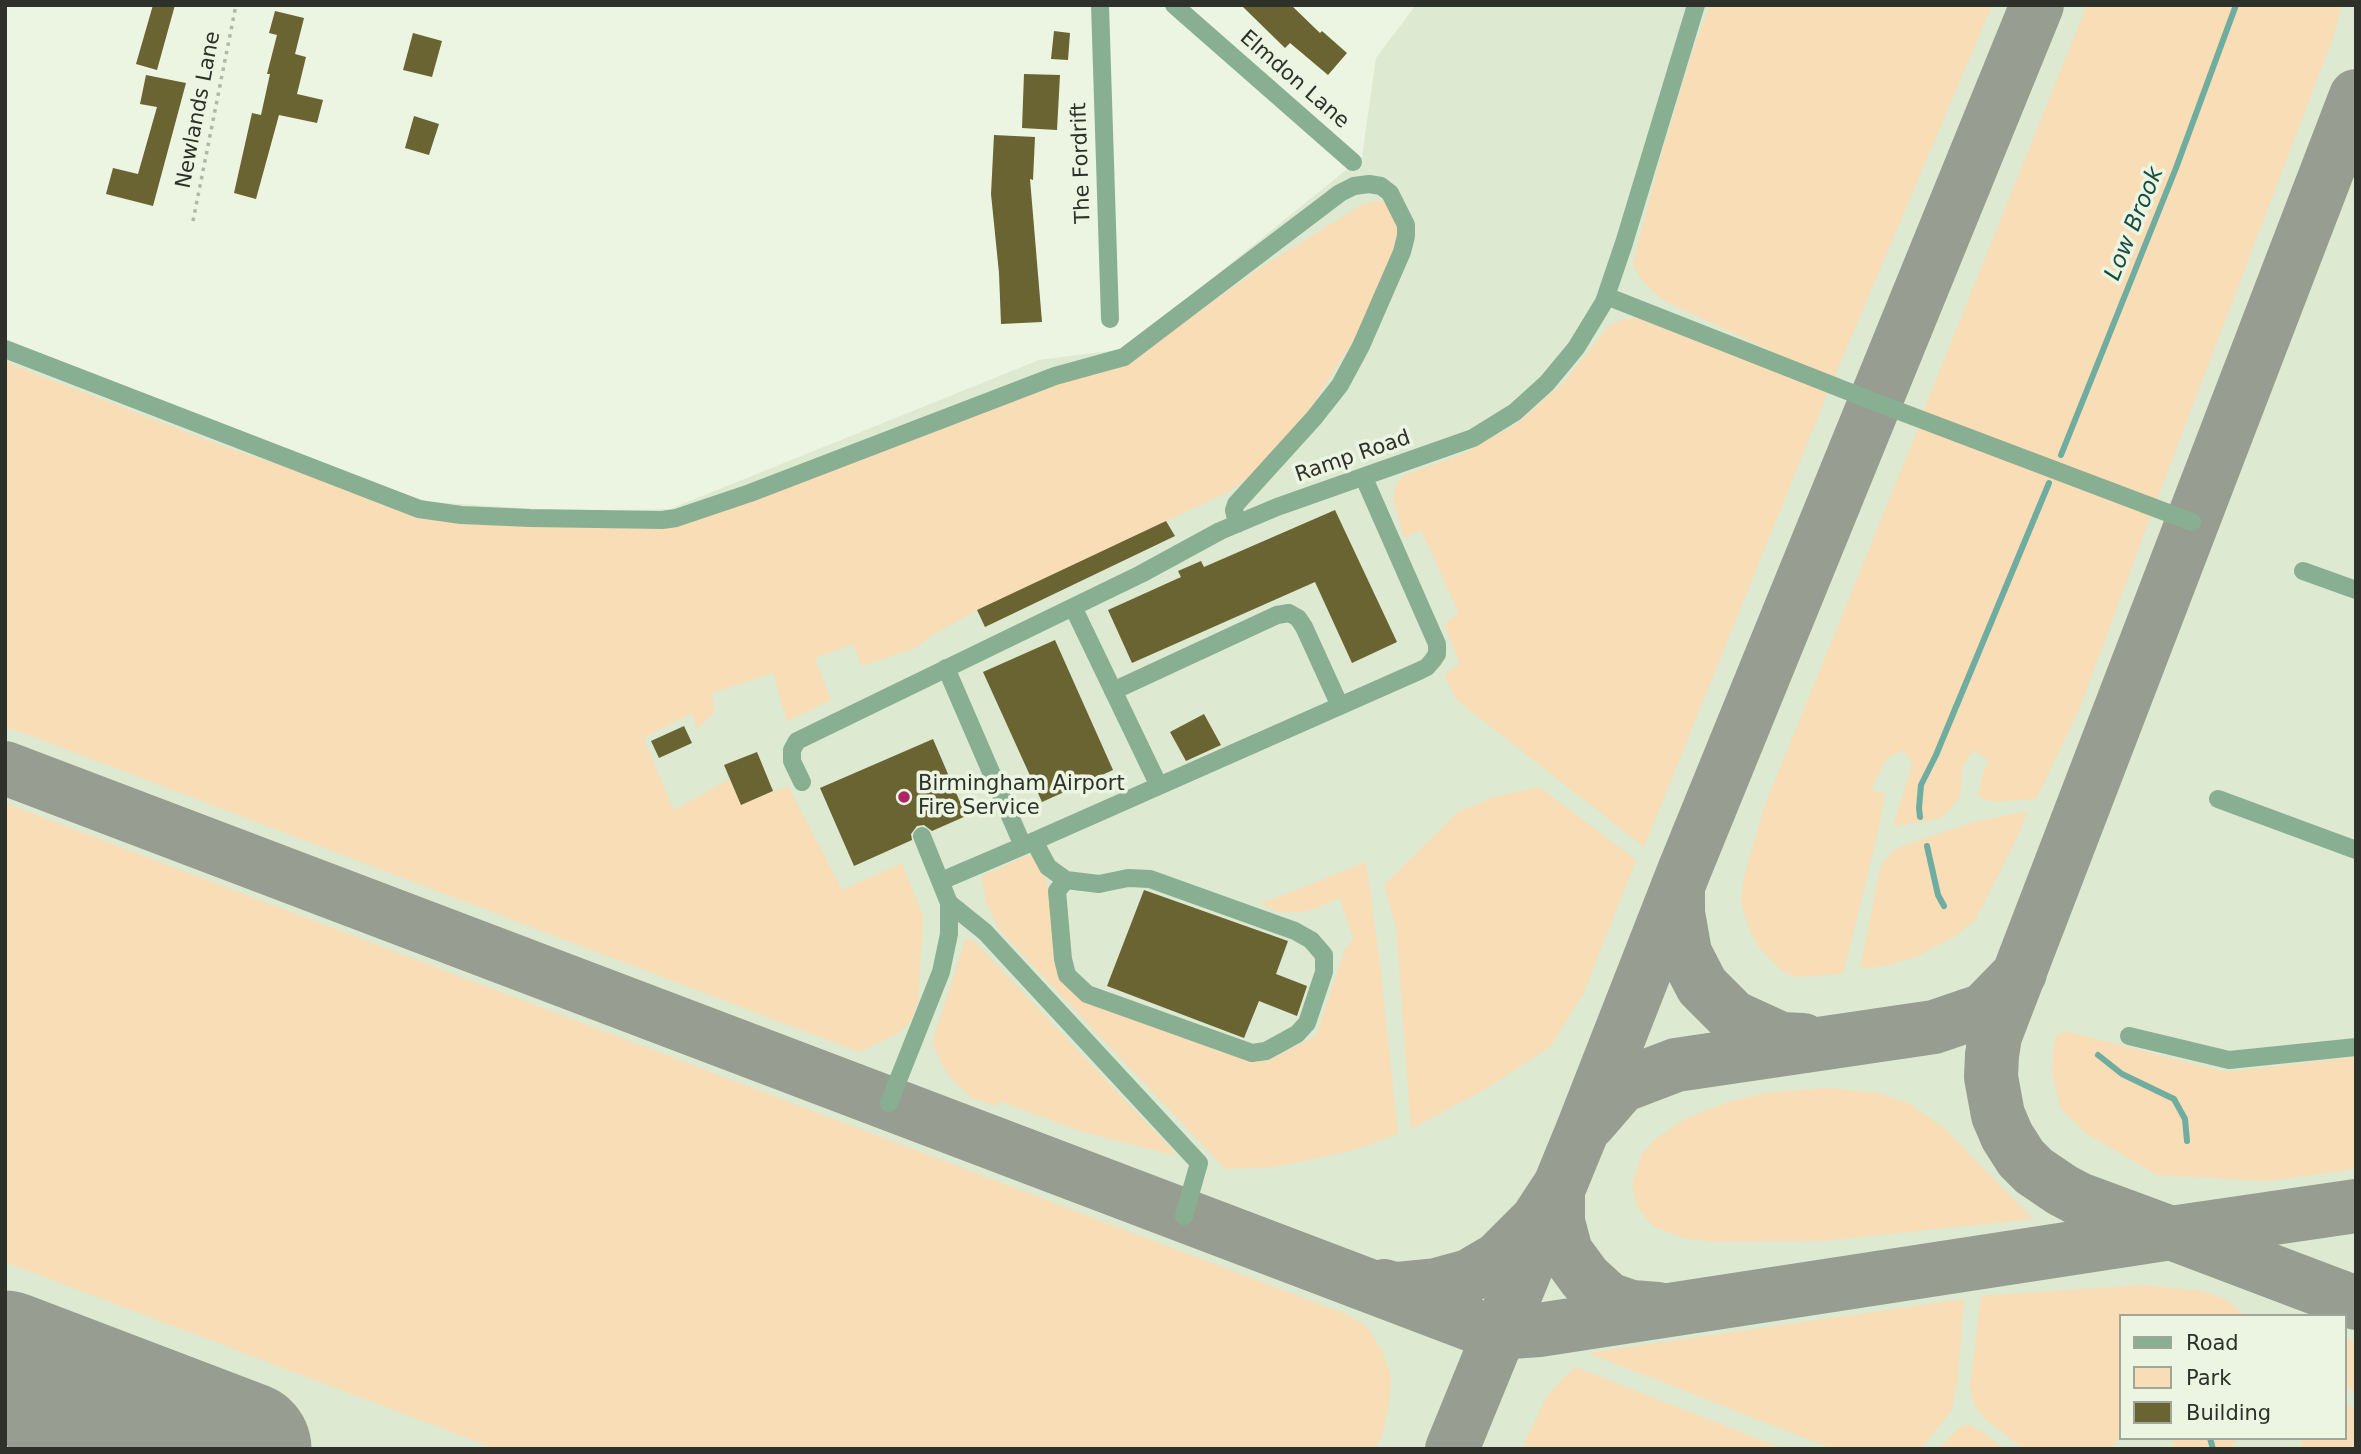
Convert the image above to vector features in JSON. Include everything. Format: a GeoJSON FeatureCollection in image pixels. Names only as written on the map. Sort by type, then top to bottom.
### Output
{"type":"FeatureCollection","features":[{"type":"Feature","properties":{"kind":"street","name":"The Fordrift"},"geometry":{"type":"LineString","coordinates":[[1100,5],[1110,320]]}},
{"type":"Feature","properties":{"kind":"street","name":"Elmdon Lane"},"geometry":{"type":"LineString","coordinates":[[1174,5],[1353,162]]}},
{"type":"Feature","properties":{"kind":"street","name":"Ramp Road"},"geometry":{"type":"LineString","coordinates":[[802,782],[792,761],[792,750],[797,741],[1237,524],[1277,507],[1473,438],[1515,412],[1547,383],[1576,348],[1606,296],[1696,5]]}},
{"type":"Feature","properties":{"kind":"street"},"geometry":{"type":"LineString","coordinates":[[5,349],[419,509],[475,515],[662,520],[692,513],[750,493],[1055,376],[1124,357],[1340,193],[1354,186],[1381,186],[1390,193],[1406,225],[1402,252],[1361,346],[1340,385],[1288,448],[1236,504],[1234,510],[1237,524]]}},
{"type":"Feature","properties":{"kind":"street"},"geometry":{"type":"LineString","coordinates":[[1606,296],[1875,402],[2192,522]]}},
{"type":"Feature","properties":{"kind":"street"},"geometry":{"type":"LineString","coordinates":[[941,881],[1427,667],[1437,654],[1437,644],[1364,478]]}},
{"type":"Feature","properties":{"kind":"street"},"geometry":{"type":"LineString","coordinates":[[2303,571],[2356,590]]}},
{"type":"Feature","properties":{"kind":"street"},"geometry":{"type":"LineString","coordinates":[[1073,607],[1159,786]]}},
{"type":"Feature","properties":{"kind":"street"},"geometry":{"type":"LineString","coordinates":[[1113,691],[1277,615],[1289,613],[1298,618],[1304,627],[1340,706]]}},
{"type":"Feature","properties":{"kind":"street"},"geometry":{"type":"LineString","coordinates":[[946,668],[1029,844],[1048,867],[1066,880],[1099,884],[1128,878],[1150,879],[1296,931],[1311,940],[1324,955],[1324,972],[1307,1023],[1287,1040],[1266,1051],[1252,1053],[1087,994],[1067,975],[1063,958],[1057,891],[1066,880]]}},
{"type":"Feature","properties":{"kind":"street"},"geometry":{"type":"LineString","coordinates":[[2218,799],[2356,850]]}},
{"type":"Feature","properties":{"kind":"street"},"geometry":{"type":"LineString","coordinates":[[889,1103],[941,972],[949,934],[949,903],[922,836]]}},
{"type":"Feature","properties":{"kind":"street"},"geometry":{"type":"LineString","coordinates":[[949,903],[985,932],[1199,1163],[1184,1216]]}},
{"type":"Feature","properties":{"kind":"street"},"geometry":{"type":"LineString","coordinates":[[2129,1036],[2229,1060],[2356,1047]]}},
{"type":"Feature","properties":{"kind":"path","name":"Newlands Lane"},"geometry":{"type":"LineString","coordinates":[[193,221],[236,5]]}},
{"type":"Feature","properties":{"kind":"shaded area"},"geometry":{"type":"Polygon","coordinates":[[[1416,5],[2356,5],[2356,1449],[5,1449],[5,345],[182,417],[429,502],[567,511],[670,509],[1039,360],[1125,349],[1362,157],[1376,58],[1416,5]]]}},
{"type":"Feature","properties":{"kind":"green space"},"geometry":{"type":"Polygon","coordinates":[[[1710,5],[1992,5],[1833,380],[1661,299],[1640,278],[1633,263],[1691,55],[1710,5]]]}},
{"type":"Feature","properties":{"kind":"green space"},"geometry":{"type":"Polygon","coordinates":[[[2087,5],[2342,5],[2334,35],[2156,502],[1923,412],[2087,5]]]}},
{"type":"Feature","properties":{"kind":"green space"},"geometry":{"type":"Polygon","coordinates":[[[1390,199],[1399,215],[1396,246],[1356,335],[1310,409],[1270,462],[1230,491],[977,610],[915,648],[862,666],[853,644],[815,658],[831,700],[787,721],[773,673],[712,693],[714,713],[697,729],[692,713],[643,738],[674,810],[729,779],[741,805],[788,786],[842,890],[902,863],[923,916],[918,1002],[911,1021],[897,1034],[859,1052],[5,726],[5,362],[222,446],[432,515],[680,524],[1012,394],[1129,361],[1263,266],[1363,204],[1390,199]]]}},
{"type":"Feature","properties":{"kind":"green space"},"geometry":{"type":"Polygon","coordinates":[[[1640,318],[1828,392],[1644,847],[1457,700],[1444,675],[1460,663],[1444,624],[1459,613],[1421,530],[1404,538],[1393,499],[1396,485],[1402,476],[1465,453],[1516,424],[1564,382],[1609,325],[1624,319],[1640,318]]]}},
{"type":"Feature","properties":{"kind":"green space"},"geometry":{"type":"Polygon","coordinates":[[[1919,426],[2151,515],[2080,708],[2036,799],[1992,802],[1978,796],[1983,773],[1989,761],[1973,750],[1962,768],[1960,797],[1949,811],[1938,819],[1893,826],[1912,765],[1904,749],[1886,760],[1871,789],[1885,795],[1843,974],[1797,977],[1782,971],[1759,947],[1749,930],[1741,901],[1744,876],[1765,805],[1919,426]]]}},
{"type":"Feature","properties":{"kind":"green space"},"geometry":{"type":"Polygon","coordinates":[[[1539,787],[1636,860],[1584,992],[1550,1047],[1487,1088],[1411,1129],[1396,927],[1384,885],[1458,812],[1494,797],[1539,787]]]}},
{"type":"Feature","properties":{"kind":"green space"},"geometry":{"type":"Polygon","coordinates":[[[5,803],[1348,1315],[1367,1327],[1382,1351],[1391,1376],[1389,1404],[1376,1449],[496,1449],[5,1262],[5,803]]]}},
{"type":"Feature","properties":{"kind":"green space"},"geometry":{"type":"Polygon","coordinates":[[[2028,811],[1976,919],[1957,935],[1916,957],[1890,965],[1860,969],[1880,869],[1890,853],[1904,845],[1974,822],[2028,811]]]}},
{"type":"Feature","properties":{"kind":"green space"},"geometry":{"type":"Polygon","coordinates":[[[1033,853],[1045,877],[1054,913],[1057,950],[1085,997],[1265,1062],[1316,1036],[1345,949],[1353,939],[1340,898],[1309,911],[1280,913],[1260,904],[1366,862],[1398,1134],[1354,1150],[1275,1167],[1226,1169],[1000,931],[986,902],[982,876],[1033,853]]]}},
{"type":"Feature","properties":{"kind":"green space"},"geometry":{"type":"Polygon","coordinates":[[[966,938],[975,942],[1174,1152],[1173,1155],[1083,1132],[999,1101],[996,1106],[971,1098],[957,1084],[946,1072],[932,1043],[966,938]]]}},
{"type":"Feature","properties":{"kind":"green space"},"geometry":{"type":"Polygon","coordinates":[[[2065,1031],[2226,1072],[2356,1057],[2356,1169],[2268,1181],[2157,1175],[2084,1132],[2060,1107],[2052,1071],[2055,1036],[2065,1031]]]}},
{"type":"Feature","properties":{"kind":"green space"},"geometry":{"type":"Polygon","coordinates":[[[1826,1088],[1879,1093],[1909,1104],[1943,1127],[2033,1219],[1822,1241],[1714,1242],[1684,1238],[1654,1227],[1638,1208],[1632,1184],[1642,1154],[1658,1137],[1685,1119],[1725,1103],[1765,1093],[1826,1088]]]}},
{"type":"Feature","properties":{"kind":"green space"},"geometry":{"type":"Polygon","coordinates":[[[2142,1285],[2203,1291],[2227,1300],[2243,1314],[2120,1314],[2120,1436],[2113,1446],[2116,1449],[2024,1449],[1984,1418],[1974,1404],[1970,1387],[1981,1296],[2142,1285]]]}},
{"type":"Feature","properties":{"kind":"green space"},"geometry":{"type":"Polygon","coordinates":[[[1964,1299],[1957,1386],[1951,1411],[1921,1449],[1833,1449],[1588,1353],[1964,1299]]]}},
{"type":"Feature","properties":{"kind":"green space"},"geometry":{"type":"Polygon","coordinates":[[[2347,1339],[2356,1342],[2356,1393],[2347,1386],[2347,1339]]]}},
{"type":"Feature","properties":{"kind":"green space"},"geometry":{"type":"Polygon","coordinates":[[[1576,1367],[1784,1449],[1522,1449],[1545,1399],[1576,1367]]]}},
{"type":"Feature","properties":{"kind":"green space"},"geometry":{"type":"Polygon","coordinates":[[[2347,1404],[2356,1411],[2356,1449],[2301,1449],[2301,1440],[2347,1440],[2347,1404]]]}},
{"type":"Feature","properties":{"kind":"green space"},"geometry":{"type":"Polygon","coordinates":[[[1968,1424],[2004,1449],[1939,1449],[1957,1429],[1968,1424]]]}},
{"type":"Feature","properties":{"kind":"green space"},"geometry":{"type":"Polygon","coordinates":[[[2172,1440],[2236,1440],[2231,1449],[2175,1449],[2172,1440]]]}},
{"type":"Feature","properties":{"kind":"building"},"geometry":{"type":"Polygon","coordinates":[[[153,5],[175,5],[157,70],[136,64],[153,5]]]}},
{"type":"Feature","properties":{"kind":"building"},"geometry":{"type":"Polygon","coordinates":[[[1241,5],[1291,5],[1320,33],[1322,31],[1347,53],[1328,75],[1290,43],[1285,48],[1241,5]]]}},
{"type":"Feature","properties":{"kind":"building"},"geometry":{"type":"Polygon","coordinates":[[[275,11],[304,18],[295,54],[306,57],[297,94],[323,100],[317,123],[279,115],[256,199],[234,193],[252,113],[261,115],[270,74],[267,74],[277,35],[269,33],[275,11]]]}},
{"type":"Feature","properties":{"kind":"building"},"geometry":{"type":"Polygon","coordinates":[[[1054,31],[1070,33],[1068,60],[1051,59],[1054,31]]]}},
{"type":"Feature","properties":{"kind":"building"},"geometry":{"type":"Polygon","coordinates":[[[413,33],[442,41],[432,77],[403,70],[413,33]]]}},
{"type":"Feature","properties":{"kind":"building"},"geometry":{"type":"Polygon","coordinates":[[[1024,74],[1060,75],[1057,130],[1022,128],[1024,74]]]}},
{"type":"Feature","properties":{"kind":"building"},"geometry":{"type":"Polygon","coordinates":[[[146,75],[186,83],[153,206],[106,194],[113,168],[138,174],[157,107],[140,104],[146,75]]]}},
{"type":"Feature","properties":{"kind":"building"},"geometry":{"type":"Polygon","coordinates":[[[414,116],[439,124],[429,155],[405,148],[414,116]]]}},
{"type":"Feature","properties":{"kind":"building"},"geometry":{"type":"Polygon","coordinates":[[[994,135],[1035,137],[1033,180],[1030,179],[1042,322],[1001,324],[991,194],[994,135]]]}},
{"type":"Feature","properties":{"kind":"building"},"geometry":{"type":"Polygon","coordinates":[[[1335,510],[1397,642],[1352,663],[1315,582],[1132,663],[1108,610],[1181,577],[1178,571],[1201,561],[1204,567],[1335,510]]]}},
{"type":"Feature","properties":{"kind":"building"},"geometry":{"type":"Polygon","coordinates":[[[1166,521],[1175,536],[985,627],[977,610],[1166,521]]]}},
{"type":"Feature","properties":{"kind":"building"},"geometry":{"type":"Polygon","coordinates":[[[1055,640],[1113,770],[1042,802],[983,672],[1055,640]]]}},
{"type":"Feature","properties":{"kind":"building"},"geometry":{"type":"Polygon","coordinates":[[[1204,714],[1221,745],[1186,761],[1170,732],[1204,714]]]}},
{"type":"Feature","properties":{"kind":"building"},"geometry":{"type":"Polygon","coordinates":[[[684,726],[692,743],[659,758],[651,741],[684,726]]]}},
{"type":"Feature","properties":{"kind":"building"},"geometry":{"type":"Polygon","coordinates":[[[933,739],[966,816],[932,831],[924,825],[917,826],[911,834],[912,840],[854,866],[820,788],[933,739]]]}},
{"type":"Feature","properties":{"kind":"building"},"geometry":{"type":"Polygon","coordinates":[[[757,752],[773,791],[741,805],[724,765],[757,752]]]}},
{"type":"Feature","properties":{"kind":"building"},"geometry":{"type":"Polygon","coordinates":[[[1144,890],[1288,941],[1276,974],[1307,986],[1297,1016],[1259,1001],[1244,1038],[1107,986],[1144,890]]]}},
{"type":"Feature","properties":{"kind":"waterway","name":"Low Brook"},"geometry":{"type":"LineString","coordinates":[[2061,455],[2176,168],[2236,5]]}},
{"type":"Feature","properties":{"kind":"waterway","name":"Low Brook"},"geometry":{"type":"LineString","coordinates":[[1920,817],[1921,785],[1936,755],[2049,483]]}},
{"type":"Feature","properties":{"kind":"waterway","name":"Low Brook"},"geometry":{"type":"LineString","coordinates":[[1927,846],[1938,895],[1944,906]]}},
{"type":"Feature","properties":{"kind":"waterway","name":"Low Brook"},"geometry":{"type":"LineString","coordinates":[[2098,1055],[2122,1074],[2174,1099],[2185,1119],[2187,1141]]}},
{"type":"Feature","properties":{"kind":"waterway","name":"Low Brook"},"geometry":{"type":"LineString","coordinates":[[2211,1440],[2213,1449]]}},
{"type":"Feature","properties":{"kind":"taxiway"},"geometry":{"type":"LineString","coordinates":[[1452,1449],[2037,5]]}},
{"type":"Feature","properties":{"kind":"taxiway"},"geometry":{"type":"LineString","coordinates":[[2356,96],[1995,1036],[1991,1077],[1998,1115],[2007,1136],[2021,1158],[2034,1171],[2079,1199],[2171,1233],[2356,1206]]}},
{"type":"Feature","properties":{"kind":"taxiway"},"geometry":{"type":"LineString","coordinates":[[5,768],[1483,1329],[1511,1332],[1539,1330],[2171,1233],[2356,1303]]}},
{"type":"Feature","properties":{"kind":"taxiway"},"geometry":{"type":"LineString","coordinates":[[1678,887],[1678,913],[1685,953],[1702,986],[1733,1017],[1781,1039],[1803,1040]]}},
{"type":"Feature","properties":{"kind":"taxiway"},"geometry":{"type":"LineString","coordinates":[[1589,1123],[1621,1086],[1676,1065],[1934,1027],[1984,1010],[2020,973]]}},
{"type":"Feature","properties":{"kind":"taxiway"},"geometry":{"type":"LineString","coordinates":[[1384,1286],[1395,1289],[1436,1285],[1469,1276],[1498,1259],[1537,1220],[1558,1188],[1558,1222],[1566,1252],[1585,1278],[1608,1299],[1631,1307],[1658,1309]]}},
{"type":"Feature","properties":{"kind":"taxiway"},"geometry":{"type":"LineString","coordinates":[[5,1380],[20,1402],[35,1449]]}},
{"type":"Feature","properties":{"kind":"taxiway"},"geometry":{"type":"LineString","coordinates":[[82,1449],[135,1428],[180,1424]]}},
{"type":"Feature","properties":{"kind":"runway"},"geometry":{"type":"LineString","coordinates":[[5,1358],[244,1449]]}},
{"type":"Feature","properties":{"kind":"place","name":"Birmingham Airport Fire Service"},"geometry":{"type":"Point","coordinates":[904,797]}}]}
